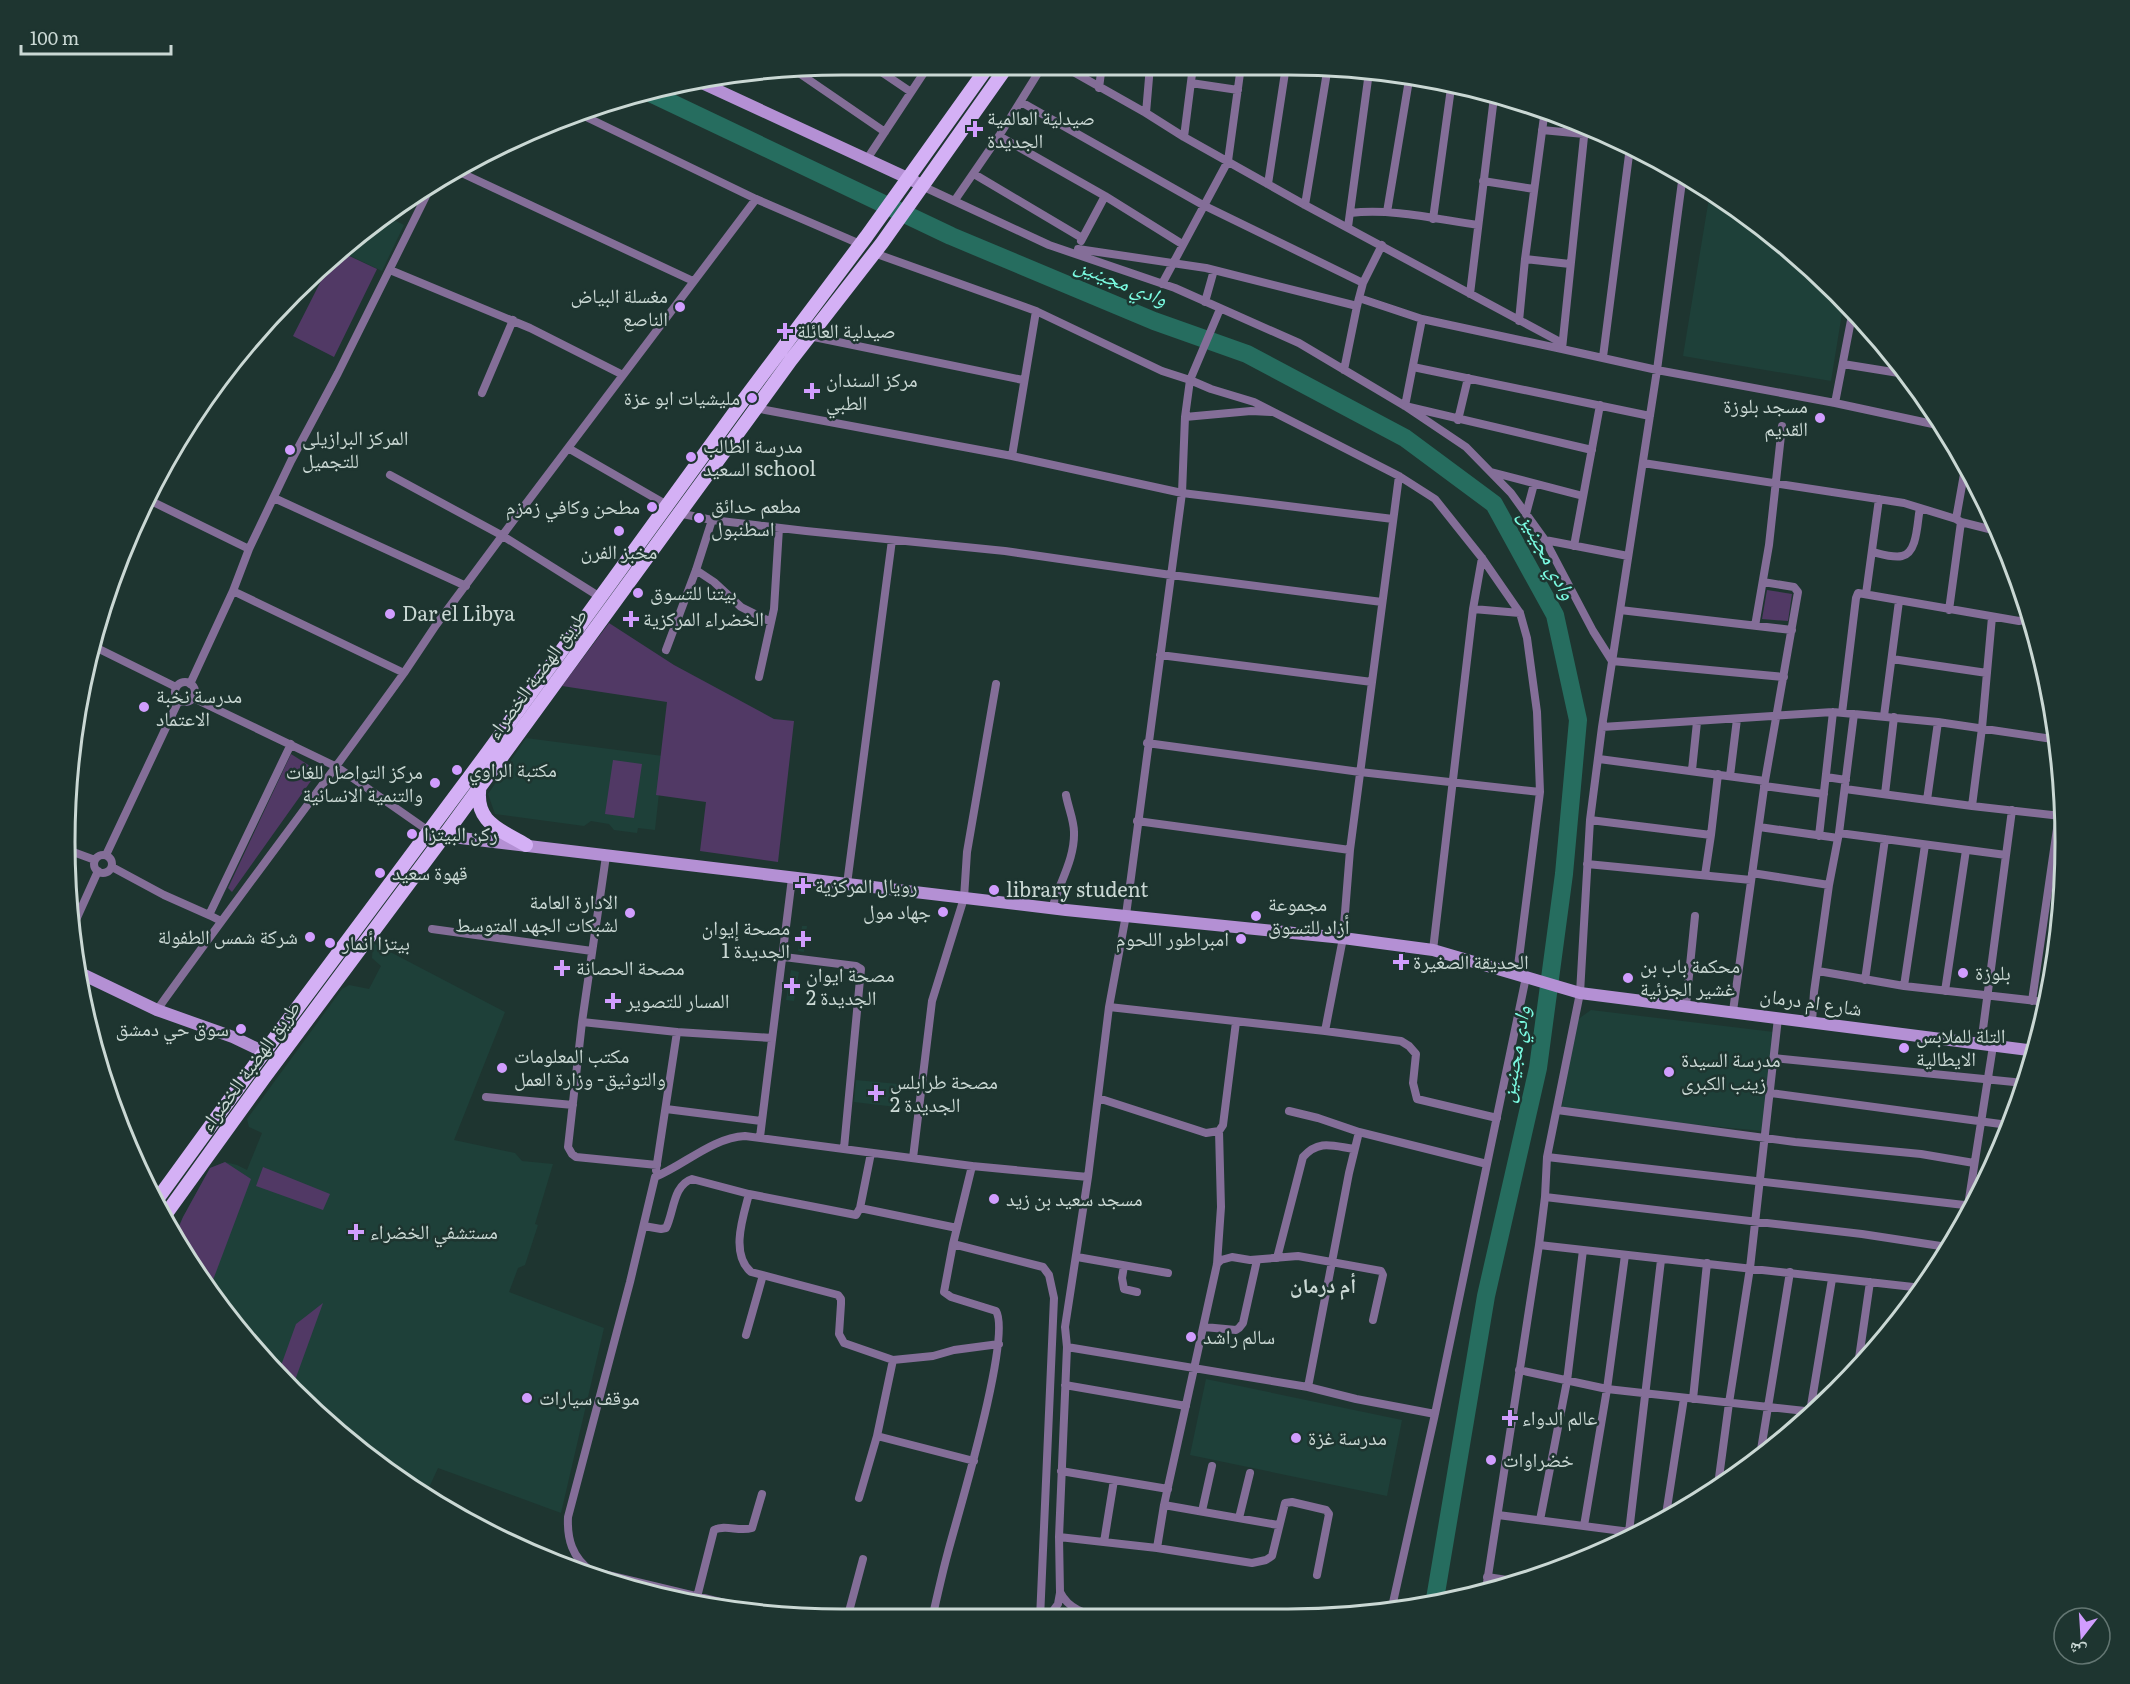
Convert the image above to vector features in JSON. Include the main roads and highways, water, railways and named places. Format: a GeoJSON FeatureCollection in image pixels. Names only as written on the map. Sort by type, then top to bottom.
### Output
{"type":"FeatureCollection","features":[{"type":"Feature","properties":{"kind":"main road","name":"طريق الهضبة الخضراء"},"geometry":{"type":"LineString","coordinates":[[169,1209],[444,836],[982,75]]}},
{"type":"Feature","properties":{"kind":"main road","name":"طريق الهضبة الخضراء"},"geometry":{"type":"LineString","coordinates":[[161,1194],[264,1052],[430,832],[600,597],[755,408],[785,356],[809,336],[878,248],[1001,75]]}},
{"type":"Feature","properties":{"kind":"main road"},"geometry":{"type":"LineString","coordinates":[[480,784],[478,799],[482,813],[487,820],[493,826],[526,845]]}},
{"type":"Feature","properties":{"kind":"main road"},"geometry":{"type":"LineString","coordinates":[[157,1187],[194,1150]]}},
{"type":"Feature","properties":{"kind":"waterway","name":"وادي مجينين"},"geometry":{"type":"LineString","coordinates":[[659,97],[951,236],[1154,321],[1247,354],[1405,438],[1494,504],[1555,615],[1578,720],[1564,874],[1538,1068],[1486,1296],[1436,1594]]}},
{"type":"Feature","properties":{"kind":"place","name":"صيدلية العالمية الجديدة"},"geometry":{"type":"Point","coordinates":[975,129]}},
{"type":"Feature","properties":{"kind":"place","name":"مغسلة البياض الناصع"},"geometry":{"type":"Point","coordinates":[680,307]}},
{"type":"Feature","properties":{"kind":"place","name":"صيدلية العائلة"},"geometry":{"type":"Point","coordinates":[785,331]}},
{"type":"Feature","properties":{"kind":"place","name":"مركز السندان الطبي"},"geometry":{"type":"Point","coordinates":[812,391]}},
{"type":"Feature","properties":{"kind":"place","name":"مليشيات ابو عزة"},"geometry":{"type":"Point","coordinates":[752,398]}},
{"type":"Feature","properties":{"kind":"place","name":"مسجد بلوزة القديم"},"geometry":{"type":"Point","coordinates":[1820,418]}},
{"type":"Feature","properties":{"kind":"place","name":"المركز البرازيلى للتجميل"},"geometry":{"type":"Point","coordinates":[290,450]}},
{"type":"Feature","properties":{"kind":"place","name":"مدرسة الطالب السعيد school"},"geometry":{"type":"Point","coordinates":[691,457]}},
{"type":"Feature","properties":{"kind":"place","name":"مطحن وكافي زمزم"},"geometry":{"type":"Point","coordinates":[652,507]}},
{"type":"Feature","properties":{"kind":"place","name":"مطعم حدائق اسطنبول"},"geometry":{"type":"Point","coordinates":[699,518]}},
{"type":"Feature","properties":{"kind":"place","name":"مخبز الفرن"},"geometry":{"type":"Point","coordinates":[619,531]}},
{"type":"Feature","properties":{"kind":"place","name":"بيتنا للتسوق"},"geometry":{"type":"Point","coordinates":[638,593]}},
{"type":"Feature","properties":{"kind":"place","name":"Dar el Libya"},"geometry":{"type":"Point","coordinates":[390,614]}},
{"type":"Feature","properties":{"kind":"place","name":"الخضراء المركزية"},"geometry":{"type":"Point","coordinates":[631,619]}},
{"type":"Feature","properties":{"kind":"place","name":"مدرسة نخبة الاعتماد"},"geometry":{"type":"Point","coordinates":[144,707]}},
{"type":"Feature","properties":{"kind":"place","name":"مكتبة الراوي"},"geometry":{"type":"Point","coordinates":[457,770]}},
{"type":"Feature","properties":{"kind":"place","name":"مركز التواصل للغات والتنمية الانسانية"},"geometry":{"type":"Point","coordinates":[435,783]}},
{"type":"Feature","properties":{"kind":"place","name":"ركن البيتزا"},"geometry":{"type":"Point","coordinates":[412,834]}},
{"type":"Feature","properties":{"kind":"place","name":"قهوة سعيد"},"geometry":{"type":"Point","coordinates":[380,873]}},
{"type":"Feature","properties":{"kind":"place","name":"رويال المركزية"},"geometry":{"type":"Point","coordinates":[803,886]}},
{"type":"Feature","properties":{"kind":"place","name":"library student"},"geometry":{"type":"Point","coordinates":[994,890]}},
{"type":"Feature","properties":{"kind":"place","name":"جهاد مول"},"geometry":{"type":"Point","coordinates":[943,912]}},
{"type":"Feature","properties":{"kind":"place","name":"الادارة العامة لشبكات الجهد المتوسط"},"geometry":{"type":"Point","coordinates":[630,913]}},
{"type":"Feature","properties":{"kind":"place","name":"مجموعة أزاد للتسوق"},"geometry":{"type":"Point","coordinates":[1256,916]}},
{"type":"Feature","properties":{"kind":"place","name":"شركة شمس الطفولة"},"geometry":{"type":"Point","coordinates":[310,937]}},
{"type":"Feature","properties":{"kind":"place","name":"مصحة إيوان الجديدة 1"},"geometry":{"type":"Point","coordinates":[803,939]}},
{"type":"Feature","properties":{"kind":"place","name":"امبراطور اللحوم"},"geometry":{"type":"Point","coordinates":[1241,939]}},
{"type":"Feature","properties":{"kind":"place","name":"بيتزا أنمار"},"geometry":{"type":"Point","coordinates":[330,943]}},
{"type":"Feature","properties":{"kind":"place","name":"الحديقة الصغيرة"},"geometry":{"type":"Point","coordinates":[1401,962]}},
{"type":"Feature","properties":{"kind":"place","name":"مصحة الحصانة"},"geometry":{"type":"Point","coordinates":[562,968]}},
{"type":"Feature","properties":{"kind":"place","name":"بلوزة"},"geometry":{"type":"Point","coordinates":[1963,973]}},
{"type":"Feature","properties":{"kind":"place","name":"محكمة باب بن غشير الجزئية"},"geometry":{"type":"Point","coordinates":[1628,978]}},
{"type":"Feature","properties":{"kind":"place","name":"مصحة ايوان الجديدة 2"},"geometry":{"type":"Point","coordinates":[792,986]}},
{"type":"Feature","properties":{"kind":"place","name":"المسار للتصوير"},"geometry":{"type":"Point","coordinates":[613,1001]}},
{"type":"Feature","properties":{"kind":"place","name":"سوق حي دمشق"},"geometry":{"type":"Point","coordinates":[241,1029]}},
{"type":"Feature","properties":{"kind":"place","name":"التلة للملابس الايطالية"},"geometry":{"type":"Point","coordinates":[1904,1048]}},
{"type":"Feature","properties":{"kind":"place","name":"مكتب المعلومات والتوثيق- وزارة العمل"},"geometry":{"type":"Point","coordinates":[502,1068]}},
{"type":"Feature","properties":{"kind":"place","name":"مدرسة السيدة زينب الكبرى"},"geometry":{"type":"Point","coordinates":[1669,1072]}},
{"type":"Feature","properties":{"kind":"place","name":"مصحة طرابلس الجديدة 2"},"geometry":{"type":"Point","coordinates":[876,1093]}},
{"type":"Feature","properties":{"kind":"place","name":"مسجد سعيد بن زيد"},"geometry":{"type":"Point","coordinates":[994,1199]}},
{"type":"Feature","properties":{"kind":"place","name":"مستشفي الخضراء"},"geometry":{"type":"Point","coordinates":[356,1232]}},
{"type":"Feature","properties":{"kind":"place","name":"سالم راشد"},"geometry":{"type":"Point","coordinates":[1191,1337]}},
{"type":"Feature","properties":{"kind":"place","name":"موقف سيارات"},"geometry":{"type":"Point","coordinates":[527,1398]}},
{"type":"Feature","properties":{"kind":"place","name":"عالم الدواء"},"geometry":{"type":"Point","coordinates":[1510,1418]}},
{"type":"Feature","properties":{"kind":"place","name":"مدرسة غزة"},"geometry":{"type":"Point","coordinates":[1296,1438]}},
{"type":"Feature","properties":{"kind":"place","name":"خضراوات"},"geometry":{"type":"Point","coordinates":[1491,1460]}},
{"type":"Feature","properties":{"kind":"district","name":"أم درمان"},"geometry":{"type":"Point","coordinates":[1323,1286]}}]}
